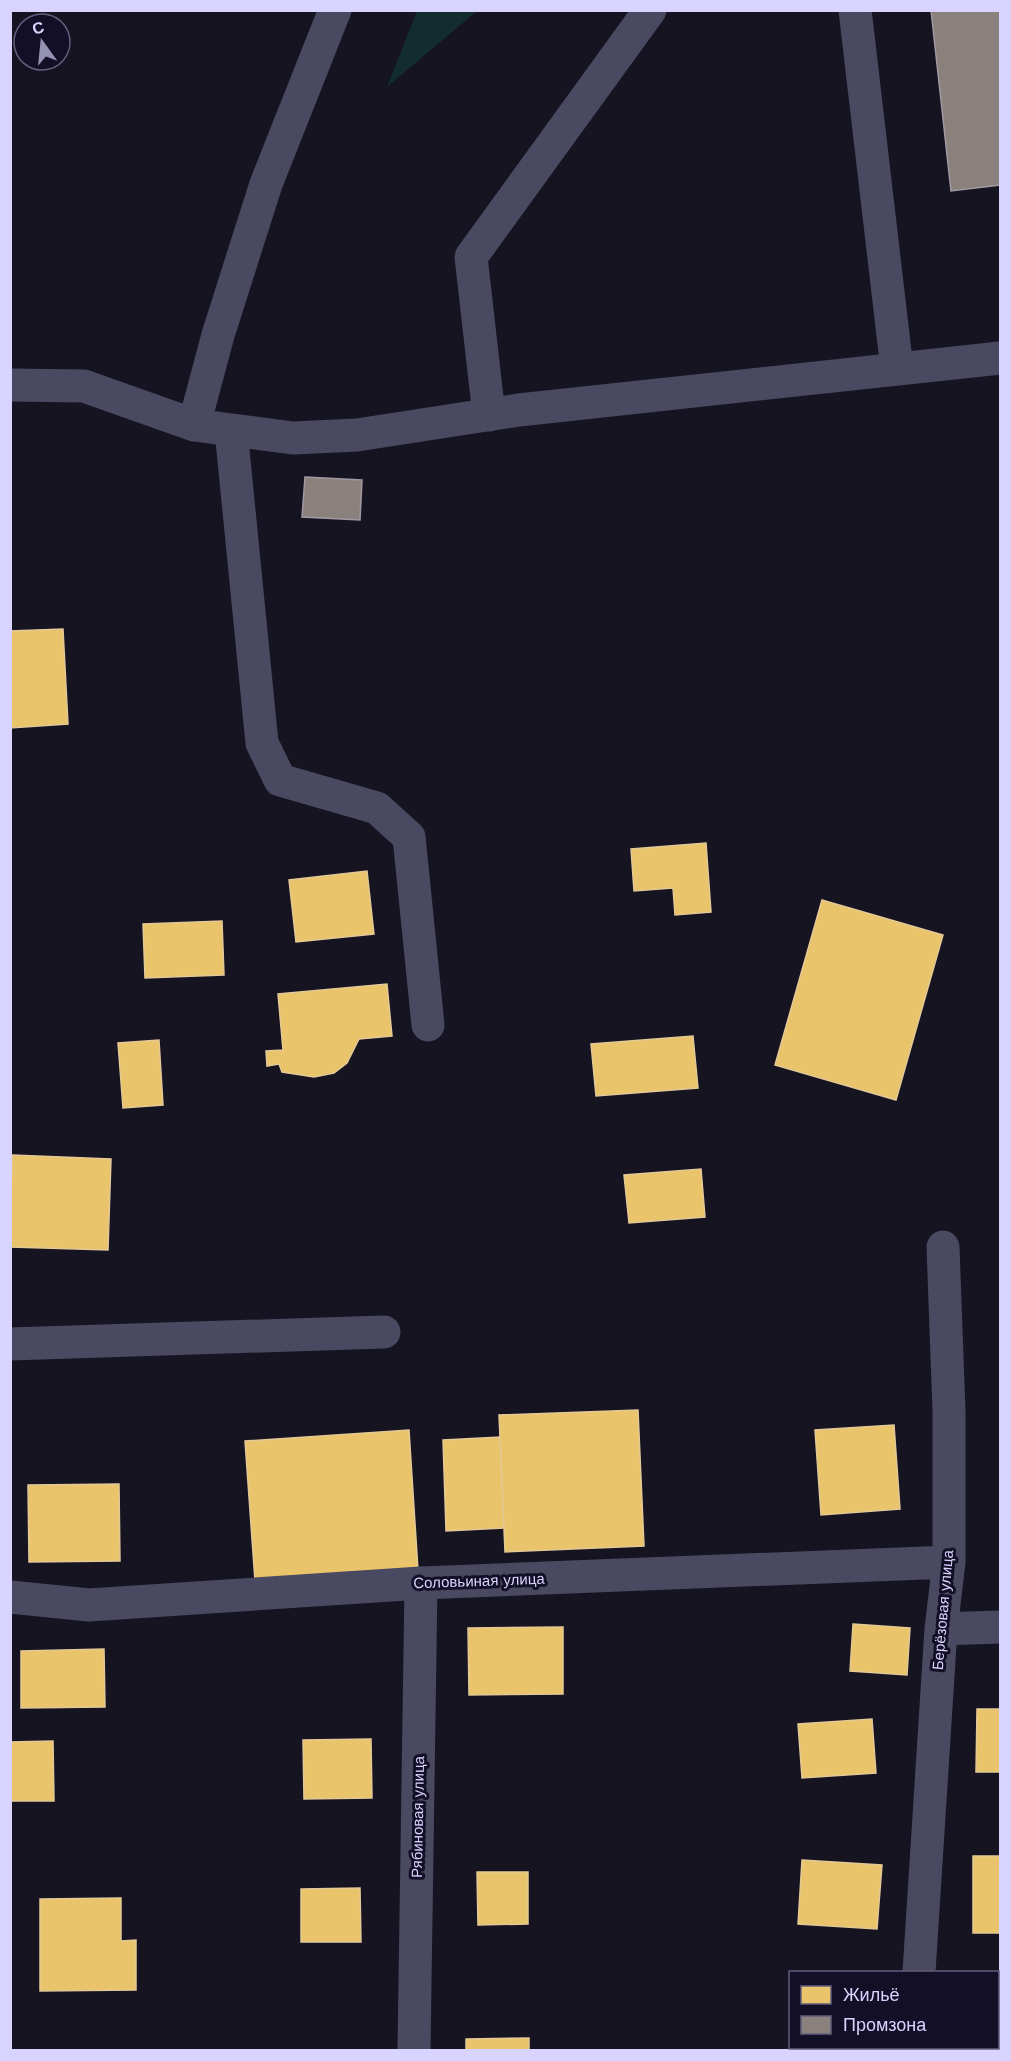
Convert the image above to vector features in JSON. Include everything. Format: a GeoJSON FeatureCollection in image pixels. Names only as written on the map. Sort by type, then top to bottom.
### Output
{"type":"FeatureCollection","features":[{"type":"Feature","properties":{"kind":"street"},"geometry":{"type":"LineString","coordinates":[[194,425],[218,335],[266,184],[335,10]]}},
{"type":"Feature","properties":{"kind":"street"},"geometry":{"type":"LineString","coordinates":[[489,415],[471,257],[650,10]]}},
{"type":"Feature","properties":{"kind":"street"},"geometry":{"type":"LineString","coordinates":[[855,10],[897,369]]}},
{"type":"Feature","properties":{"kind":"street"},"geometry":{"type":"LineString","coordinates":[[10,385],[84,386],[194,425],[293,438],[357,435],[489,415],[1000,358]]}},
{"type":"Feature","properties":{"kind":"street"},"geometry":{"type":"LineString","coordinates":[[231,430],[262,743],[280,780],[376,808],[409,837],[428,1025]]}},
{"type":"Feature","properties":{"kind":"street","name":"Берёзовая улица"},"geometry":{"type":"LineString","coordinates":[[919,1971],[941,1629],[949,1562],[949,1411],[943,1247]]}},
{"type":"Feature","properties":{"kind":"street"},"geometry":{"type":"LineString","coordinates":[[10,1344],[384,1332]]}},
{"type":"Feature","properties":{"kind":"street","name":"Соловьиная улица"},"geometry":{"type":"LineString","coordinates":[[10,1597],[89,1605],[421,1583],[949,1562]]}},
{"type":"Feature","properties":{"kind":"street","name":"Рябиновая улица"},"geometry":{"type":"LineString","coordinates":[[414,2050],[421,1583]]}},
{"type":"Feature","properties":{"kind":"street"},"geometry":{"type":"LineString","coordinates":[[941,1629],[1000,1627]]}},
{"type":"Feature","properties":{"kind":"green space"},"geometry":{"type":"Polygon","coordinates":[[[417,11],[477,11],[387,87],[417,11]]]}},
{"type":"Feature","properties":{"kind":"building: Жильё"},"geometry":{"type":"Polygon","coordinates":[[[63,629],[68,724],[10,728],[10,631],[63,629]]]}},
{"type":"Feature","properties":{"kind":"building: Жильё"},"geometry":{"type":"Polygon","coordinates":[[[706,843],[711,912],[675,915],[673,888],[634,891],[631,849],[706,843]]]}},
{"type":"Feature","properties":{"kind":"building: Жильё"},"geometry":{"type":"Polygon","coordinates":[[[367,871],[374,934],[296,942],[289,880],[367,871]]]}},
{"type":"Feature","properties":{"kind":"building: Жильё"},"geometry":{"type":"Polygon","coordinates":[[[822,900],[943,935],[896,1100],[775,1065],[822,900]]]}},
{"type":"Feature","properties":{"kind":"building: Жильё"},"geometry":{"type":"Polygon","coordinates":[[[222,921],[224,975],[145,978],[143,924],[222,921]]]}},
{"type":"Feature","properties":{"kind":"building: Жильё"},"geometry":{"type":"Polygon","coordinates":[[[387,984],[392,1036],[359,1039],[347,1063],[334,1073],[314,1077],[282,1072],[279,1064],[267,1066],[266,1051],[283,1050],[278,994],[387,984]]]}},
{"type":"Feature","properties":{"kind":"building: Жильё"},"geometry":{"type":"Polygon","coordinates":[[[693,1036],[698,1088],[596,1096],[591,1044],[693,1036]]]}},
{"type":"Feature","properties":{"kind":"building: Жильё"},"geometry":{"type":"Polygon","coordinates":[[[159,1040],[163,1105],[123,1108],[118,1043],[159,1040]]]}},
{"type":"Feature","properties":{"kind":"building: Жильё"},"geometry":{"type":"Polygon","coordinates":[[[12,1155],[111,1159],[108,1250],[10,1247],[12,1155]]]}},
{"type":"Feature","properties":{"kind":"building: Жильё"},"geometry":{"type":"Polygon","coordinates":[[[701,1169],[705,1217],[629,1223],[624,1175],[701,1169]]]}},
{"type":"Feature","properties":{"kind":"building: Жильё"},"geometry":{"type":"Polygon","coordinates":[[[638,1410],[644,1546],[505,1552],[499,1415],[638,1410]]]}},
{"type":"Feature","properties":{"kind":"building: Жильё"},"geometry":{"type":"Polygon","coordinates":[[[894,1425],[900,1509],[821,1515],[815,1430],[894,1425]]]}},
{"type":"Feature","properties":{"kind":"building: Жильё"},"geometry":{"type":"Polygon","coordinates":[[[409,1430],[418,1570],[255,1581],[245,1441],[409,1430]]]}},
{"type":"Feature","properties":{"kind":"building: Жильё"},"geometry":{"type":"Polygon","coordinates":[[[500,1437],[504,1528],[446,1531],[443,1440],[500,1437]]]}},
{"type":"Feature","properties":{"kind":"building: Жильё"},"geometry":{"type":"Polygon","coordinates":[[[119,1484],[120,1561],[29,1562],[28,1485],[119,1484]]]}},
{"type":"Feature","properties":{"kind":"building: Жильё"},"geometry":{"type":"Polygon","coordinates":[[[853,1624],[910,1628],[907,1675],[850,1671],[853,1624]]]}},
{"type":"Feature","properties":{"kind":"building: Жильё"},"geometry":{"type":"Polygon","coordinates":[[[563,1627],[563,1694],[469,1695],[468,1628],[563,1627]]]}},
{"type":"Feature","properties":{"kind":"building: Жильё"},"geometry":{"type":"Polygon","coordinates":[[[104,1649],[105,1707],[21,1708],[21,1651],[104,1649]]]}},
{"type":"Feature","properties":{"kind":"building: Жильё"},"geometry":{"type":"Polygon","coordinates":[[[977,1709],[1000,1709],[1000,1772],[976,1772],[977,1709]]]}},
{"type":"Feature","properties":{"kind":"building: Жильё"},"geometry":{"type":"Polygon","coordinates":[[[872,1719],[876,1773],[802,1778],[798,1724],[872,1719]]]}},
{"type":"Feature","properties":{"kind":"building: Жильё"},"geometry":{"type":"Polygon","coordinates":[[[371,1739],[372,1798],[304,1799],[303,1740],[371,1739]]]}},
{"type":"Feature","properties":{"kind":"building: Жильё"},"geometry":{"type":"Polygon","coordinates":[[[53,1741],[54,1801],[10,1801],[10,1742],[53,1741]]]}},
{"type":"Feature","properties":{"kind":"building: Жильё"},"geometry":{"type":"Polygon","coordinates":[[[973,1856],[1000,1856],[1000,1933],[973,1933],[973,1856]]]}},
{"type":"Feature","properties":{"kind":"building: Жильё"},"geometry":{"type":"Polygon","coordinates":[[[802,1860],[882,1865],[877,1929],[798,1924],[802,1860]]]}},
{"type":"Feature","properties":{"kind":"building: Жильё"},"geometry":{"type":"Polygon","coordinates":[[[477,1872],[528,1872],[528,1924],[478,1925],[477,1872]]]}},
{"type":"Feature","properties":{"kind":"building: Жильё"},"geometry":{"type":"Polygon","coordinates":[[[360,1888],[361,1942],[301,1942],[301,1889],[360,1888]]]}},
{"type":"Feature","properties":{"kind":"building: Жильё"},"geometry":{"type":"Polygon","coordinates":[[[121,1898],[121,1941],[136,1940],[136,1990],[40,1991],[40,1899],[121,1898]]]}},
{"type":"Feature","properties":{"kind":"building: Жильё"},"geometry":{"type":"Polygon","coordinates":[[[1000,1999],[1000,2050],[958,2050],[999,2049],[1000,1999]]]}},
{"type":"Feature","properties":{"kind":"building: Жильё"},"geometry":{"type":"Polygon","coordinates":[[[529,2038],[529,2050],[466,2050],[466,2039],[529,2038]]]}},
{"type":"Feature","properties":{"kind":"building: Промзона"},"geometry":{"type":"Polygon","coordinates":[[[931,10],[1000,10],[1000,185],[951,191],[931,10]]]}},
{"type":"Feature","properties":{"kind":"building: Промзона"},"geometry":{"type":"Polygon","coordinates":[[[305,477],[362,480],[360,520],[302,517],[305,477]]]}}]}
